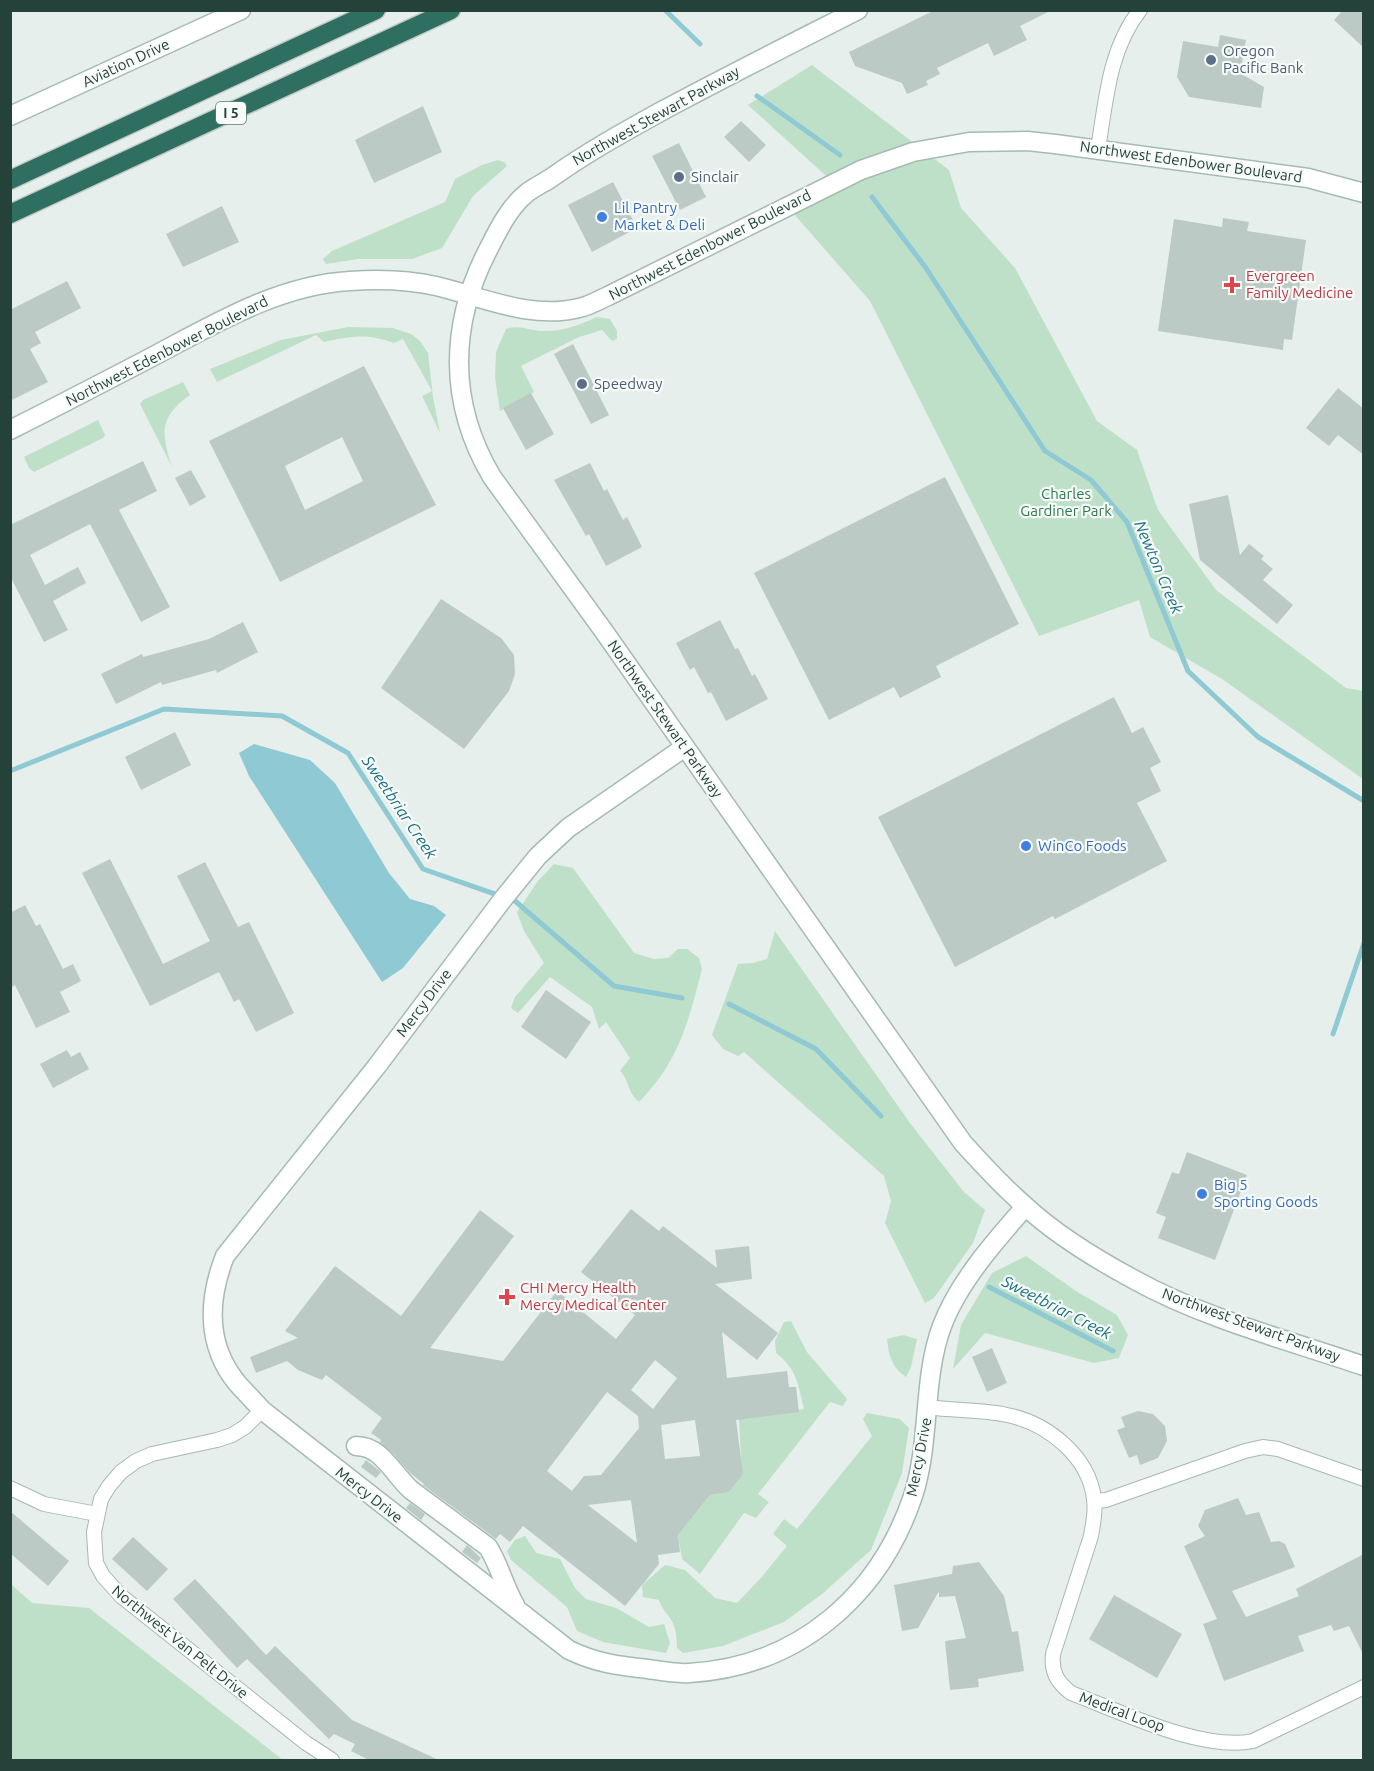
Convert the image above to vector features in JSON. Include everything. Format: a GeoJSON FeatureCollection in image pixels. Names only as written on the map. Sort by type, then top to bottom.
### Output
{"type":"FeatureCollection","features":[{"type":"Feature","properties":{"kind":"highway","name":"I 5"},"geometry":{"type":"LineString","coordinates":[[10,180],[376,10]]}},
{"type":"Feature","properties":{"kind":"highway","name":"I 5"},"geometry":{"type":"LineString","coordinates":[[10,214],[450,10]]}},
{"type":"Feature","properties":{"kind":"street","name":"Aviation Drive"},"geometry":{"type":"LineString","coordinates":[[10,116],[241,10]]}},
{"type":"Feature","properties":{"kind":"street","name":"Northwest Stewart Parkway"},"geometry":{"type":"LineString","coordinates":[[858,10],[750,64],[608,140],[526,193],[501,224],[480,265],[460,328],[460,383],[479,456],[963,1143],[1025,1207],[1099,1259],[1162,1294],[1217,1316],[1364,1366]]}},
{"type":"Feature","properties":{"kind":"street"},"geometry":{"type":"LineString","coordinates":[[1098,149],[1112,65],[1129,24],[1140,10]]}},
{"type":"Feature","properties":{"kind":"street","name":"Northwest Edenbower Boulevard"},"geometry":{"type":"LineString","coordinates":[[10,430],[258,303],[316,285],[395,281],[433,286],[504,305],[534,310],[579,308],[616,292],[861,170],[913,152],[960,144],[997,141],[1036,142],[1308,178],[1364,193]]}},
{"type":"Feature","properties":{"kind":"street","name":"Mercy Drive"},"geometry":{"type":"LineString","coordinates":[[685,747],[568,828],[537,856],[377,1066],[225,1256],[218,1274],[212,1304],[214,1340],[232,1376],[262,1410],[569,1650],[603,1664],[687,1674],[736,1666],[784,1650],[807,1636],[850,1602],[883,1562],[914,1494],[920,1467],[932,1363],[943,1323],[981,1260],[1025,1207]]}},
{"type":"Feature","properties":{"kind":"street","name":"Medical Loop"},"geometry":{"type":"LineString","coordinates":[[928,1407],[1006,1415],[1029,1421],[1049,1431],[1088,1475],[1094,1501],[1091,1536],[1053,1653],[1052,1665],[1055,1676],[1071,1693],[1167,1729],[1222,1743],[1238,1744],[1253,1741],[1364,1687]]}},
{"type":"Feature","properties":{"kind":"street","name":"Northwest Van Pelt Drive"},"geometry":{"type":"LineString","coordinates":[[262,1410],[245,1427],[232,1435],[152,1454],[136,1461],[121,1472],[101,1498],[94,1532],[96,1563],[111,1587],[306,1743],[332,1761]]}},
{"type":"Feature","properties":{"kind":"street"},"geometry":{"type":"LineString","coordinates":[[356,1446],[368,1446],[385,1460],[411,1490],[488,1547],[495,1557],[498,1571],[509,1595],[520,1612]]}},
{"type":"Feature","properties":{"kind":"street"},"geometry":{"type":"LineString","coordinates":[[1094,1501],[1106,1500],[1245,1451],[1263,1448],[1278,1449],[1364,1479]]}},
{"type":"Feature","properties":{"kind":"street"},"geometry":{"type":"LineString","coordinates":[[10,1488],[44,1504],[97,1514]]}},
{"type":"Feature","properties":{"kind":"green space","name":"Charles Gardiner Park"},"geometry":{"type":"Polygon","coordinates":[[[812,65],[949,170],[961,208],[1015,268],[1097,421],[1137,450],[1158,510],[1216,590],[1346,688],[1363,691],[1363,779],[1222,679],[1150,637],[1139,600],[1039,636],[870,301],[787,206],[834,183],[748,105],[812,65]]]}},
{"type":"Feature","properties":{"kind":"green space"},"geometry":{"type":"Polygon","coordinates":[[[498,160],[507,166],[473,196],[442,248],[412,259],[358,259],[326,264],[323,259],[332,251],[445,202],[455,179],[482,165],[498,160]]]}},
{"type":"Feature","properties":{"kind":"green space"},"geometry":{"type":"Polygon","coordinates":[[[597,317],[610,319],[617,331],[617,339],[612,341],[602,330],[579,337],[521,366],[534,392],[500,411],[495,378],[496,352],[506,329],[515,327],[543,331],[558,330],[597,317]]]}},
{"type":"Feature","properties":{"kind":"green space"},"geometry":{"type":"Polygon","coordinates":[[[348,327],[393,328],[411,334],[420,341],[428,353],[440,433],[422,396],[432,391],[403,339],[394,343],[359,336],[324,342],[316,335],[217,382],[210,369],[281,340],[348,327]]]}},
{"type":"Feature","properties":{"kind":"green space"},"geometry":{"type":"Polygon","coordinates":[[[183,382],[190,395],[173,411],[165,426],[166,445],[172,467],[140,404],[143,400],[183,382]]]}},
{"type":"Feature","properties":{"kind":"green space"},"geometry":{"type":"Polygon","coordinates":[[[98,420],[105,435],[103,438],[34,472],[29,468],[24,457],[98,420]]]}},
{"type":"Feature","properties":{"kind":"green space"},"geometry":{"type":"Polygon","coordinates":[[[554,864],[573,868],[634,953],[654,959],[668,958],[678,949],[687,949],[699,958],[702,969],[680,1040],[664,1072],[639,1102],[620,1071],[630,1058],[606,1022],[599,1029],[592,1007],[550,977],[518,1013],[511,1008],[515,997],[544,963],[524,931],[517,912],[538,881],[554,864]]]}},
{"type":"Feature","properties":{"kind":"green space"},"geometry":{"type":"Polygon","coordinates":[[[775,931],[910,1123],[964,1192],[985,1210],[973,1243],[934,1298],[925,1303],[885,1223],[891,1201],[884,1176],[744,1052],[738,1056],[723,1049],[712,1035],[738,964],[767,959],[775,931]]]}},
{"type":"Feature","properties":{"kind":"green space"},"geometry":{"type":"Polygon","coordinates":[[[1026,1256],[1076,1291],[1117,1315],[1128,1335],[1119,1358],[1094,1363],[985,1333],[953,1369],[961,1325],[992,1273],[1026,1256]]]}},
{"type":"Feature","properties":{"kind":"green space"},"geometry":{"type":"Polygon","coordinates":[[[791,1321],[807,1352],[847,1399],[843,1406],[830,1402],[758,1494],[769,1502],[756,1518],[744,1513],[700,1574],[682,1559],[678,1535],[710,1495],[729,1492],[742,1475],[739,1419],[804,1409],[793,1371],[776,1353],[775,1341],[784,1322],[791,1321]]]}},
{"type":"Feature","properties":{"kind":"green space"},"geometry":{"type":"Polygon","coordinates":[[[903,1335],[917,1339],[911,1367],[906,1377],[897,1369],[892,1360],[887,1339],[903,1335]]]}},
{"type":"Feature","properties":{"kind":"green space"},"geometry":{"type":"Polygon","coordinates":[[[867,1413],[900,1419],[909,1428],[902,1473],[871,1550],[822,1594],[784,1622],[723,1646],[683,1653],[677,1648],[676,1633],[670,1618],[659,1600],[643,1597],[642,1585],[665,1565],[685,1570],[715,1598],[737,1603],[787,1546],[773,1534],[784,1519],[797,1529],[872,1436],[863,1419],[867,1413]]]}},
{"type":"Feature","properties":{"kind":"green space"},"geometry":{"type":"Polygon","coordinates":[[[525,1536],[536,1553],[560,1559],[575,1588],[586,1599],[616,1608],[649,1627],[664,1624],[670,1643],[666,1653],[603,1642],[577,1631],[567,1607],[511,1560],[507,1551],[515,1540],[525,1536]]]}},
{"type":"Feature","properties":{"kind":"green space"},"geometry":{"type":"Polygon","coordinates":[[[11,1584],[32,1603],[89,1608],[283,1760],[11,1760],[11,1584]]]}},
{"type":"Feature","properties":{"kind":"water"},"geometry":{"type":"Polygon","coordinates":[[[254,744],[310,760],[335,783],[389,873],[410,899],[434,906],[446,915],[403,968],[382,982],[249,776],[239,753],[254,744]]]}},
{"type":"Feature","properties":{"kind":"building"},"geometry":{"type":"Polygon","coordinates":[[[935,10],[1052,10],[1020,26],[1027,40],[994,56],[988,43],[937,68],[940,74],[926,81],[928,85],[907,94],[902,83],[855,66],[849,52],[935,10]]]}},
{"type":"Feature","properties":{"kind":"building"},"geometry":{"type":"Polygon","coordinates":[[[1343,10],[1364,10],[1364,48],[1334,20],[1343,10]]]}},
{"type":"Feature","properties":{"kind":"building","name":"Oregon Pacific Bank"},"geometry":{"type":"Polygon","coordinates":[[[1220,35],[1246,40],[1240,73],[1264,87],[1261,108],[1189,97],[1177,77],[1183,41],[1218,47],[1220,35]]]}},
{"type":"Feature","properties":{"kind":"building"},"geometry":{"type":"Polygon","coordinates":[[[423,106],[442,152],[374,183],[355,140],[423,106]]]}},
{"type":"Feature","properties":{"kind":"building"},"geometry":{"type":"Polygon","coordinates":[[[741,121],[766,145],[749,162],[724,137],[741,121]]]}},
{"type":"Feature","properties":{"kind":"building","name":"Sinclair"},"geometry":{"type":"Polygon","coordinates":[[[679,143],[706,197],[680,210],[652,156],[679,143]]]}},
{"type":"Feature","properties":{"kind":"building","name":"Lil Pantry Market & Deli"},"geometry":{"type":"Polygon","coordinates":[[[613,182],[637,228],[592,252],[568,205],[613,182]]]}},
{"type":"Feature","properties":{"kind":"building"},"geometry":{"type":"Polygon","coordinates":[[[222,206],[239,242],[183,267],[166,234],[222,206]]]}},
{"type":"Feature","properties":{"kind":"building","name":"Evergreen Family Medicine"},"geometry":{"type":"Polygon","coordinates":[[[1223,218],[1249,222],[1247,231],[1306,240],[1292,340],[1284,339],[1283,350],[1158,331],[1174,219],[1222,227],[1223,218]]]}},
{"type":"Feature","properties":{"kind":"building"},"geometry":{"type":"Polygon","coordinates":[[[67,281],[81,308],[35,332],[41,343],[30,349],[48,382],[10,401],[10,310],[67,281]]]}},
{"type":"Feature","properties":{"kind":"building","name":"Speedway"},"geometry":{"type":"Polygon","coordinates":[[[573,344],[609,415],[591,424],[554,354],[573,344]]]}},
{"type":"Feature","properties":{"kind":"building"},"geometry":{"type":"Polygon","coordinates":[[[364,366],[436,505],[280,582],[209,441],[364,366]],[[342,437],[285,466],[305,510],[363,481],[342,437]]]}},
{"type":"Feature","properties":{"kind":"building"},"geometry":{"type":"Polygon","coordinates":[[[1338,388],[1364,409],[1364,455],[1338,435],[1329,446],[1306,428],[1338,388]]]}},
{"type":"Feature","properties":{"kind":"building"},"geometry":{"type":"Polygon","coordinates":[[[531,393],[554,434],[526,450],[503,408],[531,393]]]}},
{"type":"Feature","properties":{"kind":"building"},"geometry":{"type":"Polygon","coordinates":[[[143,461],[157,491],[119,510],[170,607],[141,622],[90,524],[30,555],[45,585],[78,567],[86,583],[53,601],[68,630],[44,642],[10,576],[10,525],[143,461]]]}},
{"type":"Feature","properties":{"kind":"building"},"geometry":{"type":"Polygon","coordinates":[[[590,463],[604,491],[607,489],[623,520],[627,517],[642,547],[606,566],[589,534],[586,536],[554,480],[590,463]]]}},
{"type":"Feature","properties":{"kind":"building"},"geometry":{"type":"Polygon","coordinates":[[[191,470],[206,497],[190,506],[175,478],[191,470]]]}},
{"type":"Feature","properties":{"kind":"building"},"geometry":{"type":"Polygon","coordinates":[[[945,477],[1019,624],[936,666],[941,677],[900,698],[894,687],[829,720],[754,573],[945,477]]]}},
{"type":"Feature","properties":{"kind":"building"},"geometry":{"type":"Polygon","coordinates":[[[1228,495],[1240,555],[1249,544],[1264,556],[1261,559],[1273,569],[1263,580],[1293,605],[1277,624],[1200,560],[1189,504],[1228,495]]]}},
{"type":"Feature","properties":{"kind":"building"},"geometry":{"type":"Polygon","coordinates":[[[441,599],[501,638],[514,655],[515,674],[509,691],[464,749],[381,688],[441,599]]]}},
{"type":"Feature","properties":{"kind":"building"},"geometry":{"type":"Polygon","coordinates":[[[720,620],[735,649],[738,648],[752,676],[755,674],[768,699],[726,721],[711,692],[708,693],[694,667],[690,670],[676,643],[720,620]]]}},
{"type":"Feature","properties":{"kind":"building"},"geometry":{"type":"Polygon","coordinates":[[[243,622],[258,652],[217,673],[216,670],[162,685],[161,682],[116,704],[101,674],[142,654],[143,657],[209,639],[243,622]]]}},
{"type":"Feature","properties":{"kind":"building","name":"WinCo Foods"},"geometry":{"type":"Polygon","coordinates":[[[1114,697],[1132,733],[1143,727],[1161,762],[1150,768],[1161,791],[1137,803],[1167,861],[955,967],[878,817],[1114,697]]]}},
{"type":"Feature","properties":{"kind":"building"},"geometry":{"type":"Polygon","coordinates":[[[175,732],[191,765],[141,790],[125,757],[175,732]]]}},
{"type":"Feature","properties":{"kind":"building"},"geometry":{"type":"Polygon","coordinates":[[[110,859],[163,964],[210,941],[177,876],[205,862],[238,927],[249,922],[294,1013],[256,1032],[239,999],[234,1002],[219,972],[150,1006],[82,873],[110,859]]]}},
{"type":"Feature","properties":{"kind":"building"},"geometry":{"type":"Polygon","coordinates":[[[25,905],[36,926],[40,924],[63,969],[73,964],[81,981],[60,992],[70,1012],[36,1028],[15,985],[10,988],[10,913],[25,905]]]}},
{"type":"Feature","properties":{"kind":"building"},"geometry":{"type":"Polygon","coordinates":[[[546,990],[591,1022],[566,1059],[521,1027],[546,990]]]}},
{"type":"Feature","properties":{"kind":"building"},"geometry":{"type":"Polygon","coordinates":[[[67,1050],[71,1057],[80,1052],[89,1069],[53,1088],[40,1064],[67,1050]]]}},
{"type":"Feature","properties":{"kind":"building","name":"Big 5 Sporting Goods"},"geometry":{"type":"Polygon","coordinates":[[[1187,1152],[1247,1175],[1215,1260],[1158,1238],[1166,1217],[1156,1213],[1172,1172],[1179,1174],[1187,1152]]]}},
{"type":"Feature","properties":{"kind":"building"},"geometry":{"type":"Polygon","coordinates":[[[631,1209],[659,1231],[663,1226],[717,1268],[715,1250],[749,1246],[752,1279],[715,1284],[778,1333],[757,1360],[722,1332],[727,1378],[787,1371],[789,1387],[796,1387],[799,1412],[736,1420],[743,1474],[729,1492],[710,1495],[678,1535],[680,1552],[658,1555],[659,1564],[625,1606],[523,1526],[510,1542],[500,1534],[496,1539],[423,1485],[380,1442],[381,1440],[371,1433],[382,1418],[326,1375],[322,1380],[298,1370],[287,1361],[256,1373],[250,1357],[298,1338],[285,1331],[335,1266],[401,1316],[480,1210],[514,1236],[430,1348],[503,1361],[557,1291],[616,1339],[635,1315],[581,1272],[631,1209]],[[655,1360],[631,1390],[653,1409],[677,1378],[655,1360]],[[607,1392],[547,1471],[572,1491],[584,1476],[601,1475],[639,1428],[638,1416],[607,1392]],[[695,1420],[661,1425],[665,1459],[700,1456],[695,1420]],[[631,1500],[588,1505],[637,1543],[631,1500]]]}},
{"type":"Feature","properties":{"kind":"building"},"geometry":{"type":"Polygon","coordinates":[[[992,1348],[1007,1383],[987,1392],[972,1357],[992,1348]]]}},
{"type":"Feature","properties":{"kind":"building"},"geometry":{"type":"Polygon","coordinates":[[[1138,1411],[1153,1414],[1165,1426],[1167,1441],[1158,1458],[1140,1465],[1137,1455],[1129,1458],[1117,1430],[1125,1427],[1121,1417],[1138,1411]]]}},
{"type":"Feature","properties":{"kind":"building"},"geometry":{"type":"Polygon","coordinates":[[[366,1460],[381,1472],[376,1478],[361,1467],[366,1460]]]}},
{"type":"Feature","properties":{"kind":"building"},"geometry":{"type":"Polygon","coordinates":[[[1238,1498],[1246,1515],[1259,1512],[1271,1542],[1279,1541],[1285,1544],[1295,1567],[1232,1591],[1246,1617],[1299,1596],[1296,1589],[1364,1554],[1364,1656],[1349,1626],[1334,1631],[1331,1625],[1298,1636],[1304,1651],[1224,1681],[1203,1624],[1217,1619],[1184,1546],[1205,1536],[1198,1526],[1205,1510],[1238,1498]]]}},
{"type":"Feature","properties":{"kind":"building"},"geometry":{"type":"Polygon","coordinates":[[[410,1503],[425,1514],[421,1520],[406,1508],[410,1503]]]}},
{"type":"Feature","properties":{"kind":"building"},"geometry":{"type":"Polygon","coordinates":[[[10,1511],[69,1561],[48,1586],[10,1553],[10,1511]]]}},
{"type":"Feature","properties":{"kind":"building"},"geometry":{"type":"Polygon","coordinates":[[[133,1537],[168,1569],[147,1591],[112,1559],[133,1537]]]}},
{"type":"Feature","properties":{"kind":"building"},"geometry":{"type":"Polygon","coordinates":[[[467,1545],[481,1558],[477,1563],[462,1552],[467,1545]]]}},
{"type":"Feature","properties":{"kind":"building"},"geometry":{"type":"Polygon","coordinates":[[[979,1562],[1004,1596],[1012,1632],[1018,1631],[1024,1671],[978,1679],[979,1687],[950,1690],[945,1641],[966,1638],[955,1596],[939,1597],[939,1591],[918,1628],[902,1631],[894,1585],[952,1574],[953,1566],[979,1562]]]}},
{"type":"Feature","properties":{"kind":"building"},"geometry":{"type":"Polygon","coordinates":[[[195,1579],[266,1655],[275,1646],[352,1720],[441,1761],[371,1761],[351,1751],[355,1744],[334,1734],[329,1739],[247,1659],[237,1668],[173,1599],[195,1579]]]}},
{"type":"Feature","properties":{"kind":"building"},"geometry":{"type":"Polygon","coordinates":[[[1114,1595],[1182,1634],[1157,1678],[1089,1639],[1114,1595]]]}},
{"type":"Feature","properties":{"kind":"waterway","name":"Newton Creek"},"geometry":{"type":"LineString","coordinates":[[665,10],[700,44]]}},
{"type":"Feature","properties":{"kind":"waterway","name":"Newton Creek"},"geometry":{"type":"LineString","coordinates":[[757,96],[840,155]]}},
{"type":"Feature","properties":{"kind":"waterway","name":"Newton Creek"},"geometry":{"type":"LineString","coordinates":[[872,197],[926,268],[1045,451],[1091,480],[1127,522],[1188,671],[1258,737],[1364,801]]}},
{"type":"Feature","properties":{"kind":"waterway","name":"Sweetbriar Creek"},"geometry":{"type":"LineString","coordinates":[[10,771],[164,709],[282,716],[348,753],[423,869],[515,901],[614,986],[682,998]]}},
{"type":"Feature","properties":{"kind":"waterway","name":"Sweetbriar Creek"},"geometry":{"type":"LineString","coordinates":[[1333,1034],[1364,943]]}},
{"type":"Feature","properties":{"kind":"waterway","name":"Sweetbriar Creek"},"geometry":{"type":"LineString","coordinates":[[729,1004],[816,1049],[881,1116]]}},
{"type":"Feature","properties":{"kind":"waterway","name":"Sweetbriar Creek"},"geometry":{"type":"LineString","coordinates":[[989,1287],[1113,1351]]}},
{"type":"Feature","properties":{"kind":"place","name":"Oregon Pacific Bank"},"geometry":{"type":"Point","coordinates":[1211,60]}},
{"type":"Feature","properties":{"kind":"place","name":"Sinclair"},"geometry":{"type":"Point","coordinates":[679,177]}},
{"type":"Feature","properties":{"kind":"place","name":"Lil Pantry Market & Deli"},"geometry":{"type":"Point","coordinates":[602,217]}},
{"type":"Feature","properties":{"kind":"place","name":"Evergreen Family Medicine"},"geometry":{"type":"Point","coordinates":[1232,285]}},
{"type":"Feature","properties":{"kind":"place","name":"Speedway"},"geometry":{"type":"Point","coordinates":[582,384]}},
{"type":"Feature","properties":{"kind":"place","name":"WinCo Foods"},"geometry":{"type":"Point","coordinates":[1026,846]}},
{"type":"Feature","properties":{"kind":"place","name":"Big 5 Sporting Goods"},"geometry":{"type":"Point","coordinates":[1202,1194]}},
{"type":"Feature","properties":{"kind":"place","name":"CHI Mercy Health Mercy Medical Center"},"geometry":{"type":"Point","coordinates":[507,1297]}}]}
